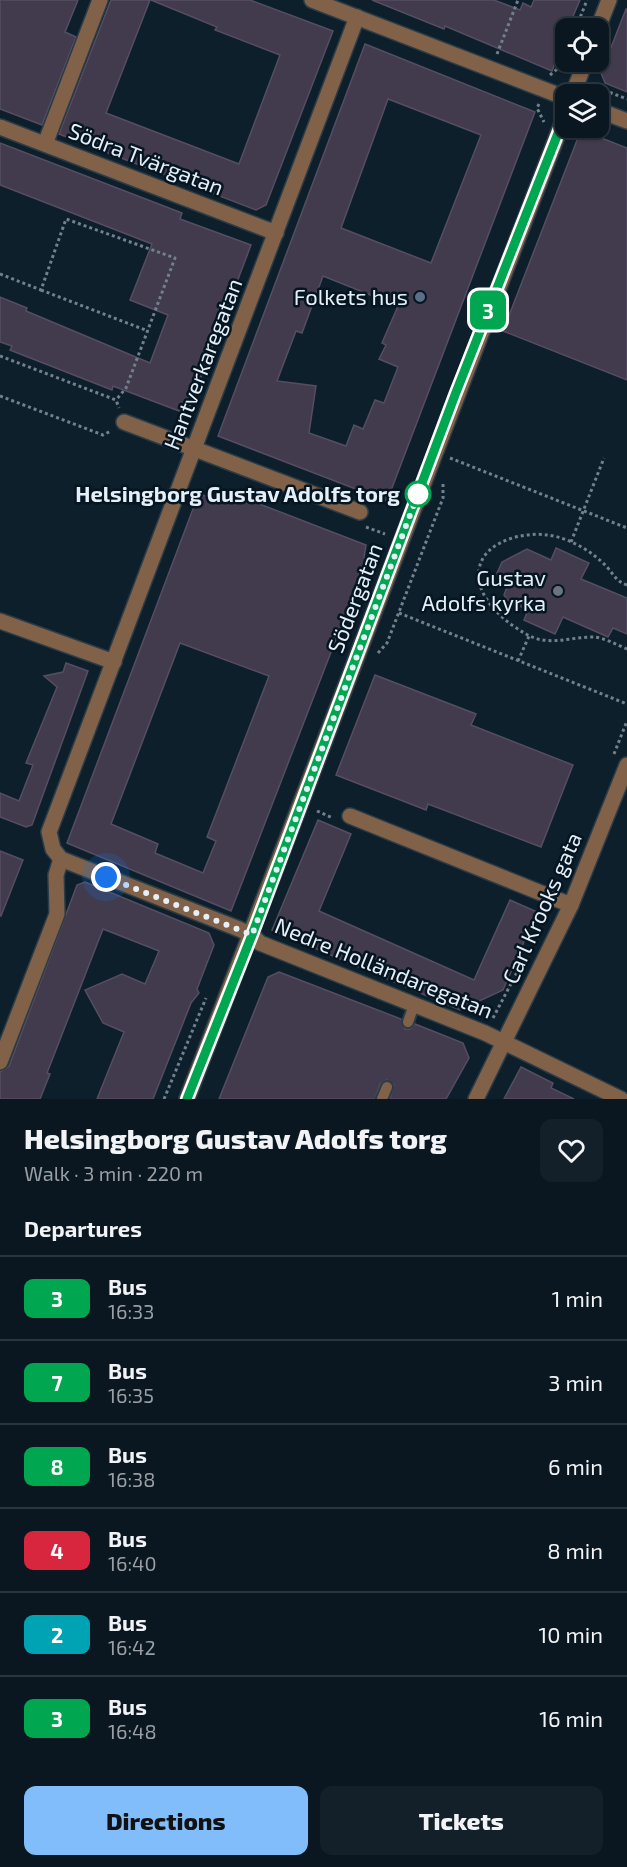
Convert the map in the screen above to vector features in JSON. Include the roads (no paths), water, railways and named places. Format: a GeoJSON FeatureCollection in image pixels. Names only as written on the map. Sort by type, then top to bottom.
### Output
{"type":"FeatureCollection","features":[{"type":"Feature","properties":{"kind":"street"},"geometry":{"type":"LineString","coordinates":[[45,144],[100,0]]}},
{"type":"Feature","properties":{"kind":"street"},"geometry":{"type":"LineString","coordinates":[[312,0],[555,94]]}},
{"type":"Feature","properties":{"kind":"street"},"geometry":{"type":"LineString","coordinates":[[602,18],[609,0]]}},
{"type":"Feature","properties":{"kind":"street","name":"Hantverkaregatan"},"geometry":{"type":"LineString","coordinates":[[61,859],[53,849],[49,832],[357,17]]}},
{"type":"Feature","properties":{"kind":"street"},"geometry":{"type":"LineString","coordinates":[[609,114],[627,121]]}},
{"type":"Feature","properties":{"kind":"street","name":"Södra Tvärgatan"},"geometry":{"type":"LineString","coordinates":[[0,127],[276,233]]}},
{"type":"Feature","properties":{"kind":"street","name":"Södergatan"},"geometry":{"type":"LineString","coordinates":[[187,1099],[252,935],[455,395],[556,138]]}},
{"type":"Feature","properties":{"kind":"street"},"geometry":{"type":"LineString","coordinates":[[124,422],[360,512]]}},
{"type":"Feature","properties":{"kind":"street"},"geometry":{"type":"LineString","coordinates":[[0,621],[114,662]]}},
{"type":"Feature","properties":{"kind":"street","name":"Carl Krooks gata"},"geometry":{"type":"LineString","coordinates":[[476,1099],[506,1043],[572,905],[627,765]]}},
{"type":"Feature","properties":{"kind":"street"},"geometry":{"type":"LineString","coordinates":[[350,816],[572,905]]}},
{"type":"Feature","properties":{"kind":"street"},"geometry":{"type":"LineString","coordinates":[[0,1062],[57,914],[56,875],[61,859]]}},
{"type":"Feature","properties":{"kind":"street","name":"Nedre Holländaregatan"},"geometry":{"type":"LineString","coordinates":[[61,859],[252,935],[260,943],[485,1033],[621,1099]]}},
{"type":"Feature","properties":{"kind":"lane"},"geometry":{"type":"LineString","coordinates":[[408,1022],[414,1005]]}},
{"type":"Feature","properties":{"kind":"lane"},"geometry":{"type":"LineString","coordinates":[[382,1099],[387,1087]]}},
{"type":"Feature","properties":{"kind":"place","name":"Folkets hus"},"geometry":{"type":"Point","coordinates":[420,297]}},
{"type":"Feature","properties":{"kind":"place","name":"Helsingborg Gustav Adolfs torg"},"geometry":{"type":"Point","coordinates":[418,494]}},
{"type":"Feature","properties":{"kind":"place","name":"Gustav Adolfs kyrka"},"geometry":{"type":"Point","coordinates":[558,591]}}]}
